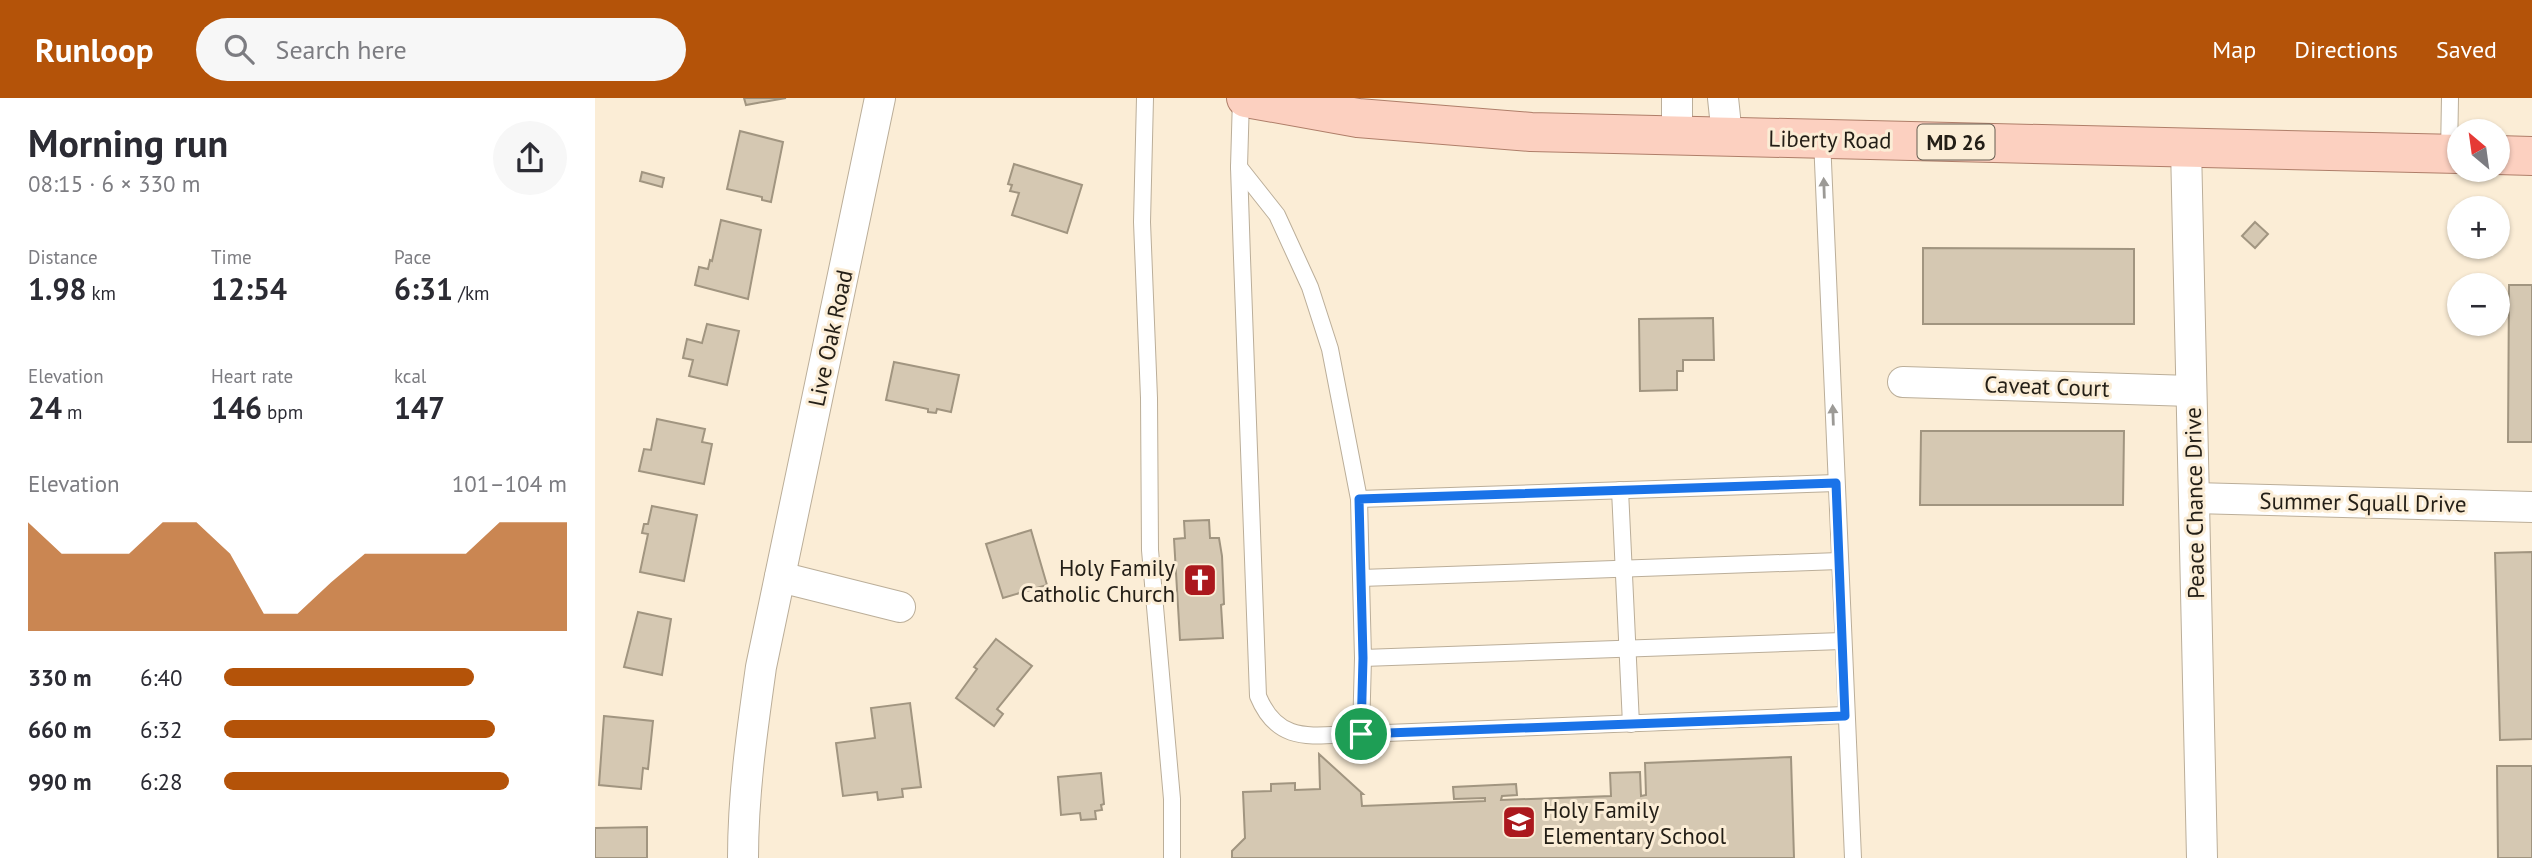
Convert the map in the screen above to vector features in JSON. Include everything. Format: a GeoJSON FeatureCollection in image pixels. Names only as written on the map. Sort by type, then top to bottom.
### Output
{"type":"FeatureCollection","features":[{"type":"Feature","properties":{"kind":"main road","name":"Liberty Road"},"geometry":{"type":"LineString","coordinates":[[1243,98],[1358,118],[1531,132],[1677,116],[1727,136],[2447,154]]}},
{"type":"Feature","properties":{"kind":"main road"},"geometry":{"type":"LineString","coordinates":[[2510,155],[2532,156]]}},
{"type":"Feature","properties":{"kind":"street","name":"Live Oak Road"},"geometry":{"type":"LineString","coordinates":[[743,858],[743,822],[749,756],[761,667],[880,98]]}},
{"type":"Feature","properties":{"kind":"street"},"geometry":{"type":"LineString","coordinates":[[1723,98],[1727,136]]}},
{"type":"Feature","properties":{"kind":"street","name":"Peace Chance Drive"},"geometry":{"type":"LineString","coordinates":[[2186,147],[2202,858]]}},
{"type":"Feature","properties":{"kind":"street","name":"Caveat Court"},"geometry":{"type":"LineString","coordinates":[[1903,382],[2191,391]]}},
{"type":"Feature","properties":{"kind":"street","name":"Summer Squall Drive"},"geometry":{"type":"LineString","coordinates":[[2194,498],[2532,507]]}},
{"type":"Feature","properties":{"kind":"street"},"geometry":{"type":"LineString","coordinates":[[780,577],[900,607]]}},
{"type":"Feature","properties":{"kind":"lane"},"geometry":{"type":"LineString","coordinates":[[1145,98],[1142,222],[1149,398],[1150,550],[1172,799],[1172,858]]}},
{"type":"Feature","properties":{"kind":"lane"},"geometry":{"type":"LineString","coordinates":[[1243,98],[1239,167],[1258,696],[1266,713],[1277,726],[1293,734],[1361,734],[1845,716]]}},
{"type":"Feature","properties":{"kind":"lane"},"geometry":{"type":"LineString","coordinates":[[2450,98],[2452,119]]}},
{"type":"Feature","properties":{"kind":"lane"},"geometry":{"type":"LineString","coordinates":[[1822,139],[1853,858]]}},
{"type":"Feature","properties":{"kind":"lane"},"geometry":{"type":"LineString","coordinates":[[1239,167],[1277,215],[1310,287],[1329,349],[1359,499],[1363,658],[1361,734]]}},
{"type":"Feature","properties":{"kind":"lane"},"geometry":{"type":"LineString","coordinates":[[1359,499],[1836,483]]}},
{"type":"Feature","properties":{"kind":"lane"},"geometry":{"type":"LineString","coordinates":[[1620,490],[1631,724]]}},
{"type":"Feature","properties":{"kind":"lane"},"geometry":{"type":"LineString","coordinates":[[1361,578],[1839,561]]}},
{"type":"Feature","properties":{"kind":"lane"},"geometry":{"type":"LineString","coordinates":[[1363,658],[1842,641]]}},
{"type":"Feature","properties":{"kind":"building"},"geometry":{"type":"Polygon","coordinates":[[[744,98],[786,98],[746,105],[744,98]]]}},
{"type":"Feature","properties":{"kind":"building"},"geometry":{"type":"Polygon","coordinates":[[[740,131],[783,142],[771,202],[762,200],[762,197],[727,189],[740,131]]]}},
{"type":"Feature","properties":{"kind":"building"},"geometry":{"type":"Polygon","coordinates":[[[1014,164],[1082,185],[1067,233],[1012,215],[1019,193],[1010,191],[1012,185],[1008,184],[1014,164]]]}},
{"type":"Feature","properties":{"kind":"building"},"geometry":{"type":"Polygon","coordinates":[[[642,172],[664,178],[662,187],[640,181],[642,172]]]}},
{"type":"Feature","properties":{"kind":"building"},"geometry":{"type":"Polygon","coordinates":[[[721,220],[761,230],[748,299],[695,285],[699,267],[708,269],[710,260],[712,261],[721,220]]]}},
{"type":"Feature","properties":{"kind":"building"},"geometry":{"type":"Polygon","coordinates":[[[2255,222],[2268,234],[2255,248],[2242,236],[2255,222]]]}},
{"type":"Feature","properties":{"kind":"building"},"geometry":{"type":"Polygon","coordinates":[[[1923,248],[2134,249],[2134,324],[1923,324],[1923,248]]]}},
{"type":"Feature","properties":{"kind":"building"},"geometry":{"type":"Polygon","coordinates":[[[2510,285],[2532,285],[2532,442],[2508,442],[2510,285]]]}},
{"type":"Feature","properties":{"kind":"building"},"geometry":{"type":"Polygon","coordinates":[[[1713,318],[1714,360],[1683,360],[1683,371],[1677,371],[1677,390],[1640,391],[1639,319],[1713,318]]]}},
{"type":"Feature","properties":{"kind":"building"},"geometry":{"type":"Polygon","coordinates":[[[707,324],[739,331],[727,385],[689,376],[693,360],[683,358],[687,339],[702,343],[707,324]]]}},
{"type":"Feature","properties":{"kind":"building"},"geometry":{"type":"Polygon","coordinates":[[[894,362],[959,375],[951,412],[937,409],[936,413],[928,412],[928,409],[886,400],[894,362]]]}},
{"type":"Feature","properties":{"kind":"building"},"geometry":{"type":"Polygon","coordinates":[[[657,419],[705,429],[702,442],[712,444],[704,484],[639,471],[644,449],[651,450],[657,419]]]}},
{"type":"Feature","properties":{"kind":"building"},"geometry":{"type":"Polygon","coordinates":[[[1921,431],[2124,431],[2123,505],[1920,505],[1921,431]]]}},
{"type":"Feature","properties":{"kind":"building"},"geometry":{"type":"Polygon","coordinates":[[[652,506],[697,515],[684,581],[640,572],[648,534],[642,533],[644,524],[648,524],[652,506]]]}},
{"type":"Feature","properties":{"kind":"building","name":"Holy Family Catholic Church"},"geometry":{"type":"Polygon","coordinates":[[[1209,520],[1210,538],[1219,538],[1222,556],[1223,638],[1180,640],[1174,539],[1185,538],[1184,521],[1209,520]]]}},
{"type":"Feature","properties":{"kind":"building"},"geometry":{"type":"Polygon","coordinates":[[[1031,530],[1047,585],[1003,598],[986,544],[1031,530]]]}},
{"type":"Feature","properties":{"kind":"building"},"geometry":{"type":"Polygon","coordinates":[[[2532,552],[2532,739],[2500,740],[2495,553],[2532,552]]]}},
{"type":"Feature","properties":{"kind":"building"},"geometry":{"type":"Polygon","coordinates":[[[638,612],[671,619],[662,675],[624,667],[638,612]]]}},
{"type":"Feature","properties":{"kind":"building"},"geometry":{"type":"Polygon","coordinates":[[[996,639],[1032,666],[997,709],[1003,714],[994,726],[956,698],[977,669],[974,667],[996,639]]]}},
{"type":"Feature","properties":{"kind":"building"},"geometry":{"type":"Polygon","coordinates":[[[910,703],[921,787],[902,789],[903,797],[878,800],[877,792],[843,796],[836,743],[875,738],[871,708],[910,703]]]}},
{"type":"Feature","properties":{"kind":"building"},"geometry":{"type":"Polygon","coordinates":[[[604,716],[653,721],[648,769],[643,768],[641,789],[599,785],[604,716]]]}},
{"type":"Feature","properties":{"kind":"building","name":"Holy Family Elementary School"},"geometry":{"type":"Polygon","coordinates":[[[1319,754],[1363,794],[1362,806],[1485,801],[1485,798],[1454,799],[1453,787],[1516,784],[1517,795],[1502,796],[1501,800],[1611,796],[1610,773],[1640,772],[1641,796],[1646,795],[1645,763],[1791,757],[1794,858],[1232,858],[1232,851],[1245,838],[1243,792],[1271,791],[1271,784],[1295,783],[1295,790],[1320,789],[1319,754]]]}},
{"type":"Feature","properties":{"kind":"building"},"geometry":{"type":"Polygon","coordinates":[[[2497,766],[2532,766],[2532,858],[2498,858],[2497,766]]]}},
{"type":"Feature","properties":{"kind":"building"},"geometry":{"type":"Polygon","coordinates":[[[1101,773],[1104,804],[1101,805],[1102,810],[1095,811],[1096,819],[1081,820],[1080,813],[1061,815],[1058,777],[1101,773]]]}},
{"type":"Feature","properties":{"kind":"building"},"geometry":{"type":"Polygon","coordinates":[[[647,827],[647,858],[595,858],[595,828],[647,827]]]}},
{"type":"Feature","properties":{"kind":"place","name":"Holy Family Catholic Church"},"geometry":{"type":"Point","coordinates":[1200,580]}},
{"type":"Feature","properties":{"kind":"place","name":"Holy Family Elementary School"},"geometry":{"type":"Point","coordinates":[1519,822]}},
{"type":"Feature","properties":{"kind":"route"},"geometry":{"type":"LineString","coordinates":[[1836,483],[1845,716],[1361,734],[1363,658],[1359,499],[1836,483]]}}]}
